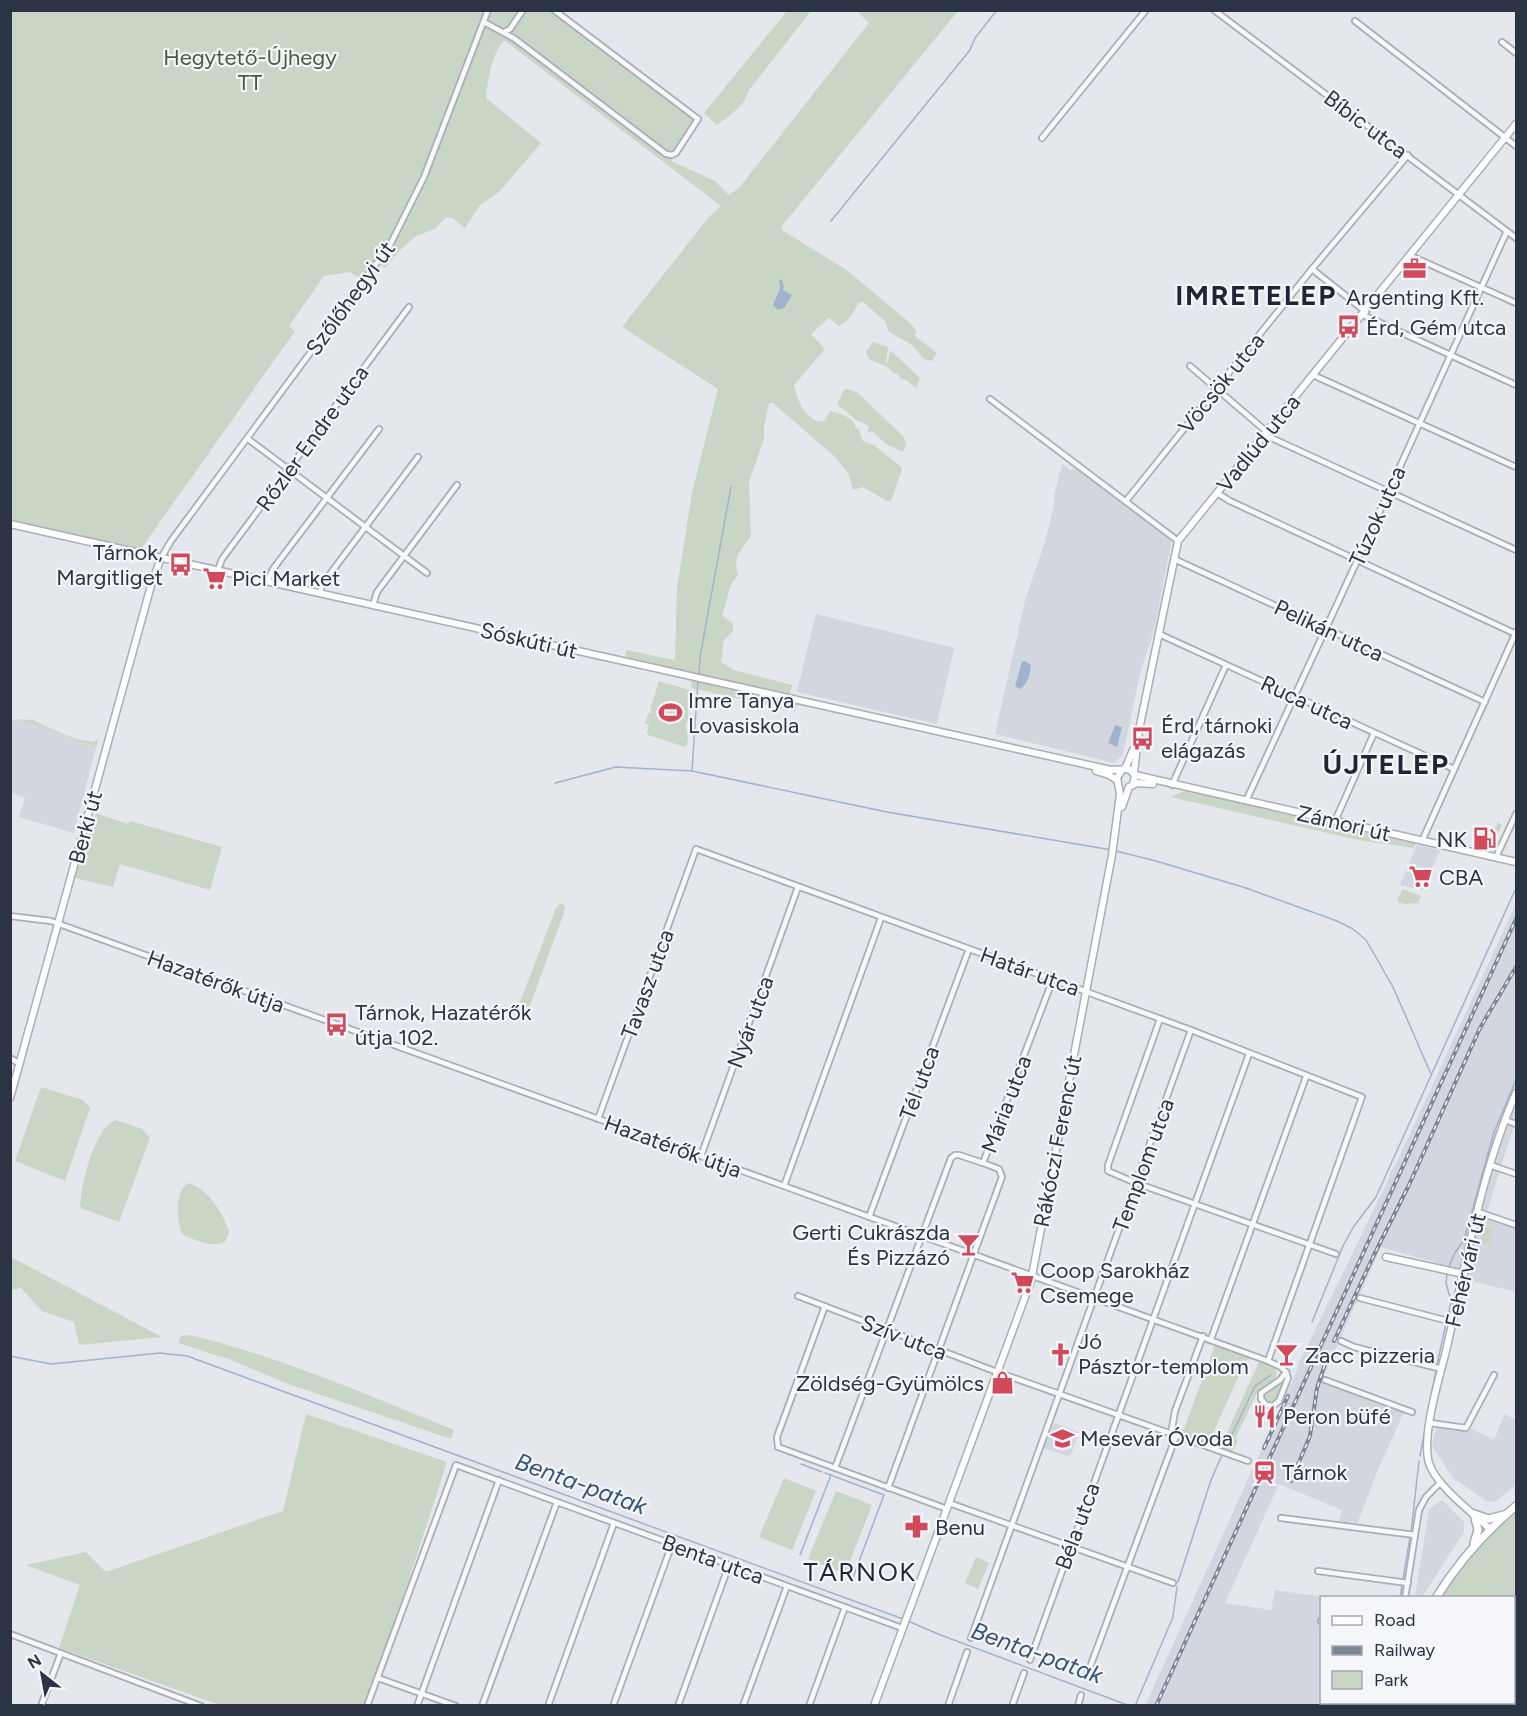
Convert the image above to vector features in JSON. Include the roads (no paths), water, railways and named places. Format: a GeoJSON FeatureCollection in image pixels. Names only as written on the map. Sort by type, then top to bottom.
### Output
{"type":"FeatureCollection","features":[{"type":"Feature","properties":{"kind":"main road"},"geometry":{"type":"LineString","coordinates":[[1437,1596],[1453,1570],[1473,1546],[1516,1506]]}},
{"type":"Feature","properties":{"kind":"main road"},"geometry":{"type":"LineString","coordinates":[[1474,1514],[1489,1519],[1506,1515]]}},
{"type":"Feature","properties":{"kind":"main road"},"geometry":{"type":"LineString","coordinates":[[1473,1546],[1478,1530],[1474,1514]]}},
{"type":"Feature","properties":{"kind":"street","name":"Szőlőhegyi út"},"geometry":{"type":"LineString","coordinates":[[161,558],[171,541],[396,235],[424,177],[489,10]]}},
{"type":"Feature","properties":{"kind":"street"},"geometry":{"type":"LineString","coordinates":[[504,32],[512,26],[523,10]]}},
{"type":"Feature","properties":{"kind":"street"},"geometry":{"type":"LineString","coordinates":[[484,22],[504,32],[669,155],[676,153],[698,120],[554,10]]}},
{"type":"Feature","properties":{"kind":"street"},"geometry":{"type":"LineString","coordinates":[[1042,138],[1146,10]]}},
{"type":"Feature","properties":{"kind":"street","name":"Bíbic utca"},"geometry":{"type":"LineString","coordinates":[[1214,10],[1516,238]]}},
{"type":"Feature","properties":{"kind":"street"},"geometry":{"type":"LineString","coordinates":[[1355,21],[1516,146]]}},
{"type":"Feature","properties":{"kind":"street"},"geometry":{"type":"LineString","coordinates":[[1502,42],[1516,53]]}},
{"type":"Feature","properties":{"kind":"street","name":"Vadlúd utca"},"geometry":{"type":"LineString","coordinates":[[1116,827],[1134,774],[1139,730],[1178,541],[1516,124]]}},
{"type":"Feature","properties":{"kind":"street","name":"Vöcsök utca"},"geometry":{"type":"LineString","coordinates":[[1126,501],[1312,269],[1408,155]]}},
{"type":"Feature","properties":{"kind":"street","name":"Túzok utca"},"geometry":{"type":"LineString","coordinates":[[1246,801],[1507,231]]}},
{"type":"Feature","properties":{"kind":"street"},"geometry":{"type":"LineString","coordinates":[[1411,256],[1516,303]]}},
{"type":"Feature","properties":{"kind":"street"},"geometry":{"type":"LineString","coordinates":[[1312,269],[1365,313],[1516,385]]}},
{"type":"Feature","properties":{"kind":"street","name":"Rőzler Endre utca"},"geometry":{"type":"LineString","coordinates":[[218,570],[222,559],[409,307]]}},
{"type":"Feature","properties":{"kind":"street"},"geometry":{"type":"LineString","coordinates":[[1190,366],[1266,434],[1516,550]]}},
{"type":"Feature","properties":{"kind":"street"},"geometry":{"type":"LineString","coordinates":[[1313,375],[1516,467]]}},
{"type":"Feature","properties":{"kind":"street"},"geometry":{"type":"LineString","coordinates":[[990,399],[1178,541]]}},
{"type":"Feature","properties":{"kind":"street"},"geometry":{"type":"LineString","coordinates":[[267,582],[273,570],[379,429]]}},
{"type":"Feature","properties":{"kind":"street"},"geometry":{"type":"LineString","coordinates":[[248,439],[428,573]]}},
{"type":"Feature","properties":{"kind":"street"},"geometry":{"type":"LineString","coordinates":[[320,593],[322,585],[418,457]]}},
{"type":"Feature","properties":{"kind":"street"},"geometry":{"type":"LineString","coordinates":[[373,605],[377,592],[457,485]]}},
{"type":"Feature","properties":{"kind":"street"},"geometry":{"type":"LineString","coordinates":[[1217,493],[1516,633],[1422,841]]}},
{"type":"Feature","properties":{"kind":"street","name":"Sóskúti út"},"geometry":{"type":"LineString","coordinates":[[10,524],[1047,756],[1111,770],[1123,769],[1134,774]]}},
{"type":"Feature","properties":{"kind":"street","name":"Berki út"},"geometry":{"type":"LineString","coordinates":[[10,1098],[152,582],[161,558]]}},
{"type":"Feature","properties":{"kind":"street","name":"Pelikán utca"},"geometry":{"type":"LineString","coordinates":[[1173,559],[1485,702]]}},
{"type":"Feature","properties":{"kind":"street","name":"Ruca utca"},"geometry":{"type":"LineString","coordinates":[[1159,634],[1454,769]]}},
{"type":"Feature","properties":{"kind":"street"},"geometry":{"type":"LineString","coordinates":[[1172,785],[1226,665]]}},
{"type":"Feature","properties":{"kind":"street","name":"Vadlúd utca"},"geometry":{"type":"LineString","coordinates":[[1119,782],[1117,776],[1123,769],[1139,730]]}},
{"type":"Feature","properties":{"kind":"street"},"geometry":{"type":"LineString","coordinates":[[1335,821],[1374,733]]}},
{"type":"Feature","properties":{"kind":"street","name":"Sóskúti út"},"geometry":{"type":"LineString","coordinates":[[1047,756],[1109,775],[1131,786]]}},
{"type":"Feature","properties":{"kind":"street","name":"Zámori út"},"geometry":{"type":"LineString","coordinates":[[1134,774],[1172,785],[1516,862]]}},
{"type":"Feature","properties":{"kind":"street"},"geometry":{"type":"LineString","coordinates":[[1116,827],[1119,782]]}},
{"type":"Feature","properties":{"kind":"street","name":"Zámori út"},"geometry":{"type":"LineString","coordinates":[[1131,786],[1143,783],[1172,785]]}},
{"type":"Feature","properties":{"kind":"street"},"geometry":{"type":"LineString","coordinates":[[1496,857],[1516,814]]}},
{"type":"Feature","properties":{"kind":"street","name":"Rákóczi Ferenc út"},"geometry":{"type":"LineString","coordinates":[[874,1706],[1032,1275],[1116,827]]}},
{"type":"Feature","properties":{"kind":"street","name":"Határ utca"},"geometry":{"type":"LineString","coordinates":[[696,849],[1191,1030],[1306,1077],[1362,1097],[1310,1244]]}},
{"type":"Feature","properties":{"kind":"street","name":"Tavasz utca"},"geometry":{"type":"LineString","coordinates":[[598,1119],[696,849]]}},
{"type":"Feature","properties":{"kind":"street","name":"Nyár utca"},"geometry":{"type":"LineString","coordinates":[[701,1156],[798,887]]}},
{"type":"Feature","properties":{"kind":"street","name":"Hazatérők útja"},"geometry":{"type":"LineString","coordinates":[[10,916],[43,919],[58,924],[1154,1318],[1281,1366],[1286,1372]]}},
{"type":"Feature","properties":{"kind":"street"},"geometry":{"type":"LineString","coordinates":[[784,1186],[881,918]]}},
{"type":"Feature","properties":{"kind":"street","name":"Tél utca"},"geometry":{"type":"LineString","coordinates":[[869,1217],[969,949]]}},
{"type":"Feature","properties":{"kind":"street","name":"Mária utca"},"geometry":{"type":"LineString","coordinates":[[888,1488],[1002,1178],[999,1169],[983,1163],[1053,979]]}},
{"type":"Feature","properties":{"kind":"street"},"geometry":{"type":"LineString","coordinates":[[1160,1019],[1108,1170],[1136,1183],[1336,1254]]}},
{"type":"Feature","properties":{"kind":"street","name":"Templom utca"},"geometry":{"type":"LineString","coordinates":[[971,1638],[1191,1030]]}},
{"type":"Feature","properties":{"kind":"street","name":"Béla utca"},"geometry":{"type":"LineString","coordinates":[[1030,1660],[1249,1053]]}},
{"type":"Feature","properties":{"kind":"street"},"geometry":{"type":"LineString","coordinates":[[10,1058],[20,1064]]}},
{"type":"Feature","properties":{"kind":"street"},"geometry":{"type":"LineString","coordinates":[[1211,1340],[1306,1077]]}},
{"type":"Feature","properties":{"kind":"street","name":"Fehérvári út"},"geometry":{"type":"LineString","coordinates":[[1490,1529],[1441,1482],[1430,1467],[1427,1454],[1430,1423],[1478,1212],[1490,1165],[1516,1093]]}},
{"type":"Feature","properties":{"kind":"street"},"geometry":{"type":"LineString","coordinates":[[1505,1120],[1516,1124]]}},
{"type":"Feature","properties":{"kind":"street"},"geometry":{"type":"LineString","coordinates":[[835,1468],[953,1156],[959,1155],[983,1163]]}},
{"type":"Feature","properties":{"kind":"street"},"geometry":{"type":"LineString","coordinates":[[1490,1165],[1516,1174]]}},
{"type":"Feature","properties":{"kind":"street"},"geometry":{"type":"LineString","coordinates":[[1478,1212],[1516,1225]]}},
{"type":"Feature","properties":{"kind":"street"},"geometry":{"type":"LineString","coordinates":[[1268,1361],[1310,1244]]}},
{"type":"Feature","properties":{"kind":"street"},"geometry":{"type":"LineString","coordinates":[[1386,1257],[1464,1274]]}},
{"type":"Feature","properties":{"kind":"street","name":"Szív utca"},"geometry":{"type":"LineString","coordinates":[[798,1296],[997,1372],[1248,1461]]}},
{"type":"Feature","properties":{"kind":"street"},"geometry":{"type":"LineString","coordinates":[[1360,1298],[1452,1322]]}},
{"type":"Feature","properties":{"kind":"street"},"geometry":{"type":"LineString","coordinates":[[825,1306],[777,1437],[778,1447],[888,1488],[1012,1526],[1173,1583]]}},
{"type":"Feature","properties":{"kind":"street"},"geometry":{"type":"LineString","coordinates":[[1086,1678],[1173,1435],[1175,1411],[1203,1336]]}},
{"type":"Feature","properties":{"kind":"street"},"geometry":{"type":"LineString","coordinates":[[1341,1341],[1354,1347],[1442,1369]]}},
{"type":"Feature","properties":{"kind":"street"},"geometry":{"type":"LineString","coordinates":[[1286,1372],[1287,1381],[1277,1403],[1273,1406],[1266,1405],[1261,1399],[1261,1393],[1280,1380],[1286,1372]]}},
{"type":"Feature","properties":{"kind":"street"},"geometry":{"type":"LineString","coordinates":[[1430,1423],[1464,1429],[1494,1375]]}},
{"type":"Feature","properties":{"kind":"street"},"geometry":{"type":"LineString","coordinates":[[1325,1380],[1412,1412]]}},
{"type":"Feature","properties":{"kind":"street","name":"Benta utca"},"geometry":{"type":"LineString","coordinates":[[378,1677],[456,1465],[902,1628]]}},
{"type":"Feature","properties":{"kind":"street"},"geometry":{"type":"LineString","coordinates":[[417,1706],[500,1480]]}},
{"type":"Feature","properties":{"kind":"street"},"geometry":{"type":"LineString","coordinates":[[1405,1596],[1419,1510],[1422,1502],[1441,1482]]}},
{"type":"Feature","properties":{"kind":"street"},"geometry":{"type":"LineString","coordinates":[[482,1706],[557,1502]]}},
{"type":"Feature","properties":{"kind":"street"},"geometry":{"type":"LineString","coordinates":[[1281,1518],[1415,1535]]}},
{"type":"Feature","properties":{"kind":"street"},"geometry":{"type":"LineString","coordinates":[[548,1706],[614,1523]]}},
{"type":"Feature","properties":{"kind":"street"},"geometry":{"type":"LineString","coordinates":[[613,1706],[672,1544]]}},
{"type":"Feature","properties":{"kind":"street"},"geometry":{"type":"LineString","coordinates":[[678,1706],[729,1565]]}},
{"type":"Feature","properties":{"kind":"street"},"geometry":{"type":"LineString","coordinates":[[1318,1571],[1408,1583]]}},
{"type":"Feature","properties":{"kind":"street"},"geometry":{"type":"LineString","coordinates":[[743,1706],[787,1586]]}},
{"type":"Feature","properties":{"kind":"street"},"geometry":{"type":"LineString","coordinates":[[808,1706],[845,1607]]}},
{"type":"Feature","properties":{"kind":"street"},"geometry":{"type":"LineString","coordinates":[[10,1634],[200,1705]]}},
{"type":"Feature","properties":{"kind":"street"},"geometry":{"type":"LineString","coordinates":[[948,1706],[967,1652]]}},
{"type":"Feature","properties":{"kind":"street"},"geometry":{"type":"LineString","coordinates":[[41,1706],[61,1653]]}},
{"type":"Feature","properties":{"kind":"street"},"geometry":{"type":"LineString","coordinates":[[1012,1706],[1024,1673]]}},
{"type":"Feature","properties":{"kind":"street"},"geometry":{"type":"LineString","coordinates":[[367,1706],[378,1677],[456,1706]]}},
{"type":"Feature","properties":{"kind":"street"},"geometry":{"type":"LineString","coordinates":[[1078,1706],[1081,1695]]}},
{"type":"Feature","properties":{"kind":"water"},"geometry":{"type":"Polygon","coordinates":[[[782,279],[783,290],[792,295],[784,308],[778,310],[773,305],[780,288],[779,281],[782,279]]]}},
{"type":"Feature","properties":{"kind":"water"},"geometry":{"type":"Polygon","coordinates":[[[1025,661],[1031,665],[1030,672],[1026,682],[1019,689],[1015,686],[1022,662],[1025,661]]]}},
{"type":"Feature","properties":{"kind":"water"},"geometry":{"type":"Polygon","coordinates":[[[1115,725],[1122,727],[1117,747],[1108,743],[1115,725]]]}},
{"type":"Feature","properties":{"kind":"waterway"},"geometry":{"type":"LineString","coordinates":[[831,221],[970,50],[975,38],[997,10]]}},
{"type":"Feature","properties":{"kind":"waterway"},"geometry":{"type":"LineString","coordinates":[[699,675],[700,657],[731,487]]}},
{"type":"Feature","properties":{"kind":"waterway"},"geometry":{"type":"LineString","coordinates":[[692,771],[698,680]]}},
{"type":"Feature","properties":{"kind":"waterway"},"geometry":{"type":"LineString","coordinates":[[555,783],[616,767],[692,771],[887,812],[1112,850]]}},
{"type":"Feature","properties":{"kind":"waterway"},"geometry":{"type":"LineString","coordinates":[[1116,851],[1246,888],[1353,929],[1366,940],[1393,987],[1431,1074]]}},
{"type":"Feature","properties":{"kind":"waterway"},"geometry":{"type":"LineString","coordinates":[[1312,1322],[1343,1246],[1354,1226],[1376,1197],[1516,888]]}},
{"type":"Feature","properties":{"kind":"waterway"},"geometry":{"type":"LineString","coordinates":[[1449,1267],[1454,1254],[1464,1240],[1494,1132],[1516,1080]]}},
{"type":"Feature","properties":{"kind":"waterway"},"geometry":{"type":"LineString","coordinates":[[1447,1274],[1446,1283],[1451,1301],[1448,1318]]}},
{"type":"Feature","properties":{"kind":"waterway"},"geometry":{"type":"LineString","coordinates":[[1437,1365],[1446,1323]]}},
{"type":"Feature","properties":{"kind":"waterway","name":"Benta-patak"},"geometry":{"type":"LineString","coordinates":[[10,1356],[51,1364],[160,1353],[187,1356],[903,1619]]}},
{"type":"Feature","properties":{"kind":"waterway"},"geometry":{"type":"LineString","coordinates":[[1420,1456],[1436,1370]]}},
{"type":"Feature","properties":{"kind":"waterway"},"geometry":{"type":"LineString","coordinates":[[1225,1449],[1255,1386],[1271,1375]]}},
{"type":"Feature","properties":{"kind":"waterway"},"geometry":{"type":"LineString","coordinates":[[1178,1582],[1211,1480],[1222,1455]]}},
{"type":"Feature","properties":{"kind":"waterway"},"geometry":{"type":"LineString","coordinates":[[1411,1532],[1419,1461]]}},
{"type":"Feature","properties":{"kind":"waterway"},"geometry":{"type":"LineString","coordinates":[[801,1464],[822,1472]]}},
{"type":"Feature","properties":{"kind":"waterway"},"geometry":{"type":"LineString","coordinates":[[825,1473],[884,1495],[852,1580]]}},
{"type":"Feature","properties":{"kind":"waterway"},"geometry":{"type":"LineString","coordinates":[[800,1555],[831,1475]]}},
{"type":"Feature","properties":{"kind":"waterway"},"geometry":{"type":"LineString","coordinates":[[1403,1579],[1410,1537]]}},
{"type":"Feature","properties":{"kind":"waterway"},"geometry":{"type":"LineString","coordinates":[[1400,1596],[1402,1585]]}},
{"type":"Feature","properties":{"kind":"waterway"},"geometry":{"type":"LineString","coordinates":[[1135,1706],[1173,1617],[1177,1587]]}},
{"type":"Feature","properties":{"kind":"waterway","name":"Benta-patak"},"geometry":{"type":"LineString","coordinates":[[908,1621],[1130,1706]]}},
{"type":"Feature","properties":{"kind":"railway"},"geometry":{"type":"LineString","coordinates":[[1156,1706],[1516,919]]}},
{"type":"Feature","properties":{"kind":"railway"},"geometry":{"type":"LineString","coordinates":[[1334,1341],[1409,1185],[1480,1028],[1516,967]]}},
{"type":"Feature","properties":{"kind":"railway"},"geometry":{"type":"LineString","coordinates":[[1291,1481],[1310,1436],[1317,1388],[1328,1355]]}},
{"type":"Feature","properties":{"kind":"railway"},"geometry":{"type":"LineString","coordinates":[[1264,1448],[1288,1396]]}},
{"type":"Feature","properties":{"kind":"place","name":"Argenting Kft."},"geometry":{"type":"Point","coordinates":[1415,268]}},
{"type":"Feature","properties":{"kind":"place","name":"Érd, Gém utca"},"geometry":{"type":"Point","coordinates":[1348,327]}},
{"type":"Feature","properties":{"kind":"place","name":"Tárnok, Margitliget"},"geometry":{"type":"Point","coordinates":[181,565]}},
{"type":"Feature","properties":{"kind":"place","name":"Pici Market"},"geometry":{"type":"Point","coordinates":[214,578]}},
{"type":"Feature","properties":{"kind":"place","name":"Imre Tanya Lovasiskola"},"geometry":{"type":"Point","coordinates":[670,713]}},
{"type":"Feature","properties":{"kind":"place","name":"Érd, tárnoki elágazás"},"geometry":{"type":"Point","coordinates":[1143,738]}},
{"type":"Feature","properties":{"kind":"place","name":"NK"},"geometry":{"type":"Point","coordinates":[1485,839]}},
{"type":"Feature","properties":{"kind":"place","name":"CBA"},"geometry":{"type":"Point","coordinates":[1421,877]}},
{"type":"Feature","properties":{"kind":"place","name":"Tárnok, Hazatérők útja 102."},"geometry":{"type":"Point","coordinates":[337,1025]}},
{"type":"Feature","properties":{"kind":"place","name":"Gerti Cukrászda És Pizzázó"},"geometry":{"type":"Point","coordinates":[968,1245]}},
{"type":"Feature","properties":{"kind":"place","name":"Coop Sarokház Csemege"},"geometry":{"type":"Point","coordinates":[1022,1283]}},
{"type":"Feature","properties":{"kind":"place","name":"Jó Pásztor-templom"},"geometry":{"type":"Point","coordinates":[1060,1354]}},
{"type":"Feature","properties":{"kind":"place","name":"Zacc pizzeria"},"geometry":{"type":"Point","coordinates":[1287,1355]}},
{"type":"Feature","properties":{"kind":"place","name":"Zöldség-Gyümölcs"},"geometry":{"type":"Point","coordinates":[1002,1383]}},
{"type":"Feature","properties":{"kind":"place","name":"Peron büfé"},"geometry":{"type":"Point","coordinates":[1265,1416]}},
{"type":"Feature","properties":{"kind":"place","name":"Mesevár Óvoda"},"geometry":{"type":"Point","coordinates":[1062,1438]}},
{"type":"Feature","properties":{"kind":"place","name":"Tárnok"},"geometry":{"type":"Point","coordinates":[1264,1472]}},
{"type":"Feature","properties":{"kind":"place","name":"Benu"},"geometry":{"type":"Point","coordinates":[917,1527]}},
{"type":"Feature","properties":{"kind":"district","name":"IMRETELEP"},"geometry":{"type":"Point","coordinates":[1256,295]}},
{"type":"Feature","properties":{"kind":"district","name":"ÚJTELEP"},"geometry":{"type":"Point","coordinates":[1386,764]}},
{"type":"Feature","properties":{"kind":"district","name":"TÁRNOK"},"geometry":{"type":"Point","coordinates":[860,1572]}},
{"type":"Feature","properties":{"kind":"park label","name":"Hegytető-Újhegy TT"},"geometry":{"type":"Point","coordinates":[250,70]}}]}
